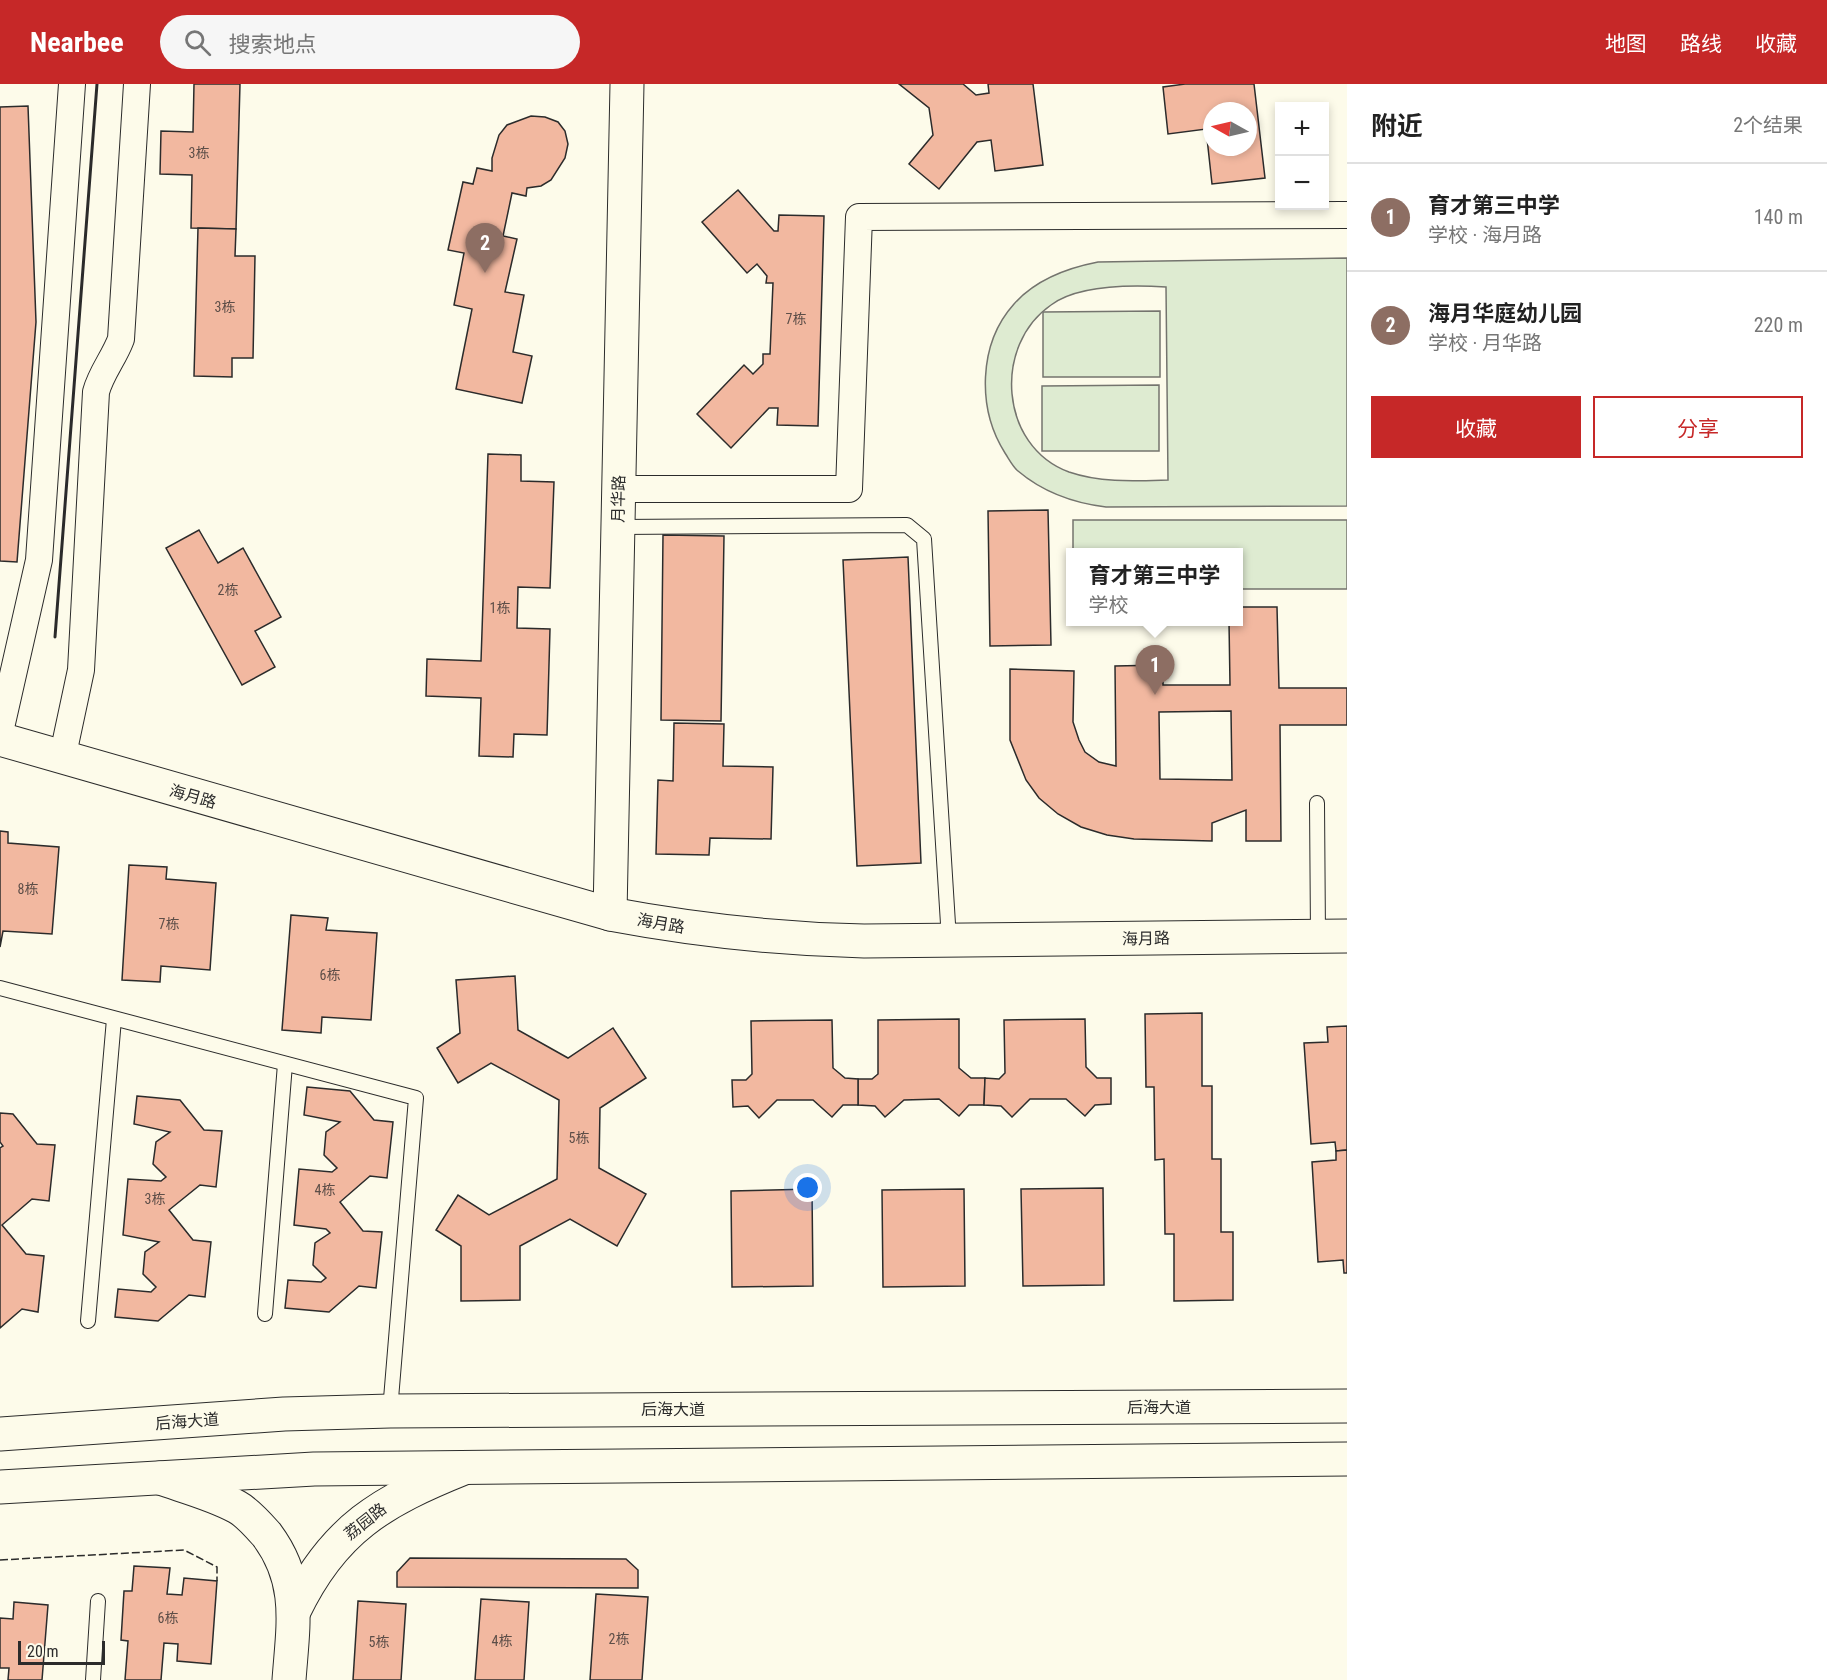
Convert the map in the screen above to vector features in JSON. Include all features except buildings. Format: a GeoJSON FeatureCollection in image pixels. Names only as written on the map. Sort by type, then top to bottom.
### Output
{"type":"FeatureCollection","features":[{"type":"Feature","properties":{"kind":"street"},"geometry":{"type":"LineString","coordinates":[[0,732],[39,560],[72,84]]}},
{"type":"Feature","properties":{"kind":"street"},"geometry":{"type":"LineString","coordinates":[[62,759],[81,670],[96,392],[100,376],[121,339],[137,84]]}},
{"type":"Feature","properties":{"kind":"street","name":"月华路"},"geometry":{"type":"LineString","coordinates":[[610,914],[627,84]]}},
{"type":"Feature","properties":{"kind":"street"},"geometry":{"type":"LineString","coordinates":[[619,489],[849,489],[859,217],[1347,215]]}},
{"type":"Feature","properties":{"kind":"street","name":"海月路"},"geometry":{"type":"LineString","coordinates":[[0,740],[610,914],[740,935],[811,940],[1333,936]]}},
{"type":"Feature","properties":{"kind":"street","name":"后海大道"},"geometry":{"type":"LineString","coordinates":[[0,1434],[284,1414],[390,1411],[1347,1406]]}},
{"type":"Feature","properties":{"kind":"street"},"geometry":{"type":"LineString","coordinates":[[0,1487],[294,1470],[1347,1459]]}},
{"type":"Feature","properties":{"kind":"street","name":"荔园路"},"geometry":{"type":"LineString","coordinates":[[294,1611],[318,1567],[355,1526],[384,1505],[420,1486],[467,1467]]}},
{"type":"Feature","properties":{"kind":"street","name":"荔园路"},"geometry":{"type":"LineString","coordinates":[[160,1478],[213,1496],[239,1509],[262,1529],[278,1550],[288,1572],[294,1611],[289,1680]]}},
{"type":"Feature","properties":{"kind":"lane"},"geometry":{"type":"LineString","coordinates":[[618,527],[907,525],[924,539],[949,940]]}},
{"type":"Feature","properties":{"kind":"lane"},"geometry":{"type":"LineString","coordinates":[[1317,803],[1333,936]]}},
{"type":"Feature","properties":{"kind":"lane"},"geometry":{"type":"LineString","coordinates":[[0,988],[416,1098],[390,1411]]}},
{"type":"Feature","properties":{"kind":"lane"},"geometry":{"type":"LineString","coordinates":[[88,1322],[114,1018]]}},
{"type":"Feature","properties":{"kind":"lane"},"geometry":{"type":"LineString","coordinates":[[265,1314],[285,1064]]}},
{"type":"Feature","properties":{"kind":"lane"},"geometry":{"type":"LineString","coordinates":[[93,1680],[98,1601]]}},
{"type":"Feature","properties":{"kind":"green space"},"geometry":{"type":"Polygon","coordinates":[[[1347,258],[1347,506],[1106,507],[1059,496],[1028,479],[1016,469],[996,436],[986,397],[988,357],[993,338],[1002,320],[1014,304],[1032,288],[1064,271],[1098,262],[1347,258]],[[1166,287],[1106,288],[1062,298],[1032,323],[1020,344],[1013,369],[1012,394],[1017,418],[1028,441],[1046,459],[1081,476],[1118,480],[1168,480],[1166,287]]]}},
{"type":"Feature","properties":{"kind":"green space"},"geometry":{"type":"Polygon","coordinates":[[[1160,311],[1160,377],[1043,377],[1043,312],[1160,311]]]}},
{"type":"Feature","properties":{"kind":"green space"},"geometry":{"type":"Polygon","coordinates":[[[1159,385],[1159,451],[1042,451],[1042,386],[1159,385]]]}},
{"type":"Feature","properties":{"kind":"green space"},"geometry":{"type":"Polygon","coordinates":[[[1073,520],[1347,520],[1347,589],[1243,589],[1243,548],[1073,548],[1073,520]]]}},
{"type":"Feature","properties":{"kind":"fence"},"geometry":{"type":"LineString","coordinates":[[0,1560],[184,1550],[217,1567],[217,1581]]}},
{"type":"Feature","properties":{"kind":"wall"},"geometry":{"type":"LineString","coordinates":[[55,637],[97,84]]}},
{"type":"Feature","properties":{"kind":"place","name":"海月华庭幼儿园"},"geometry":{"type":"Point","coordinates":[485,273]}},
{"type":"Feature","properties":{"kind":"place","name":"育才第三中学"},"geometry":{"type":"Point","coordinates":[1155,695]}}]}
